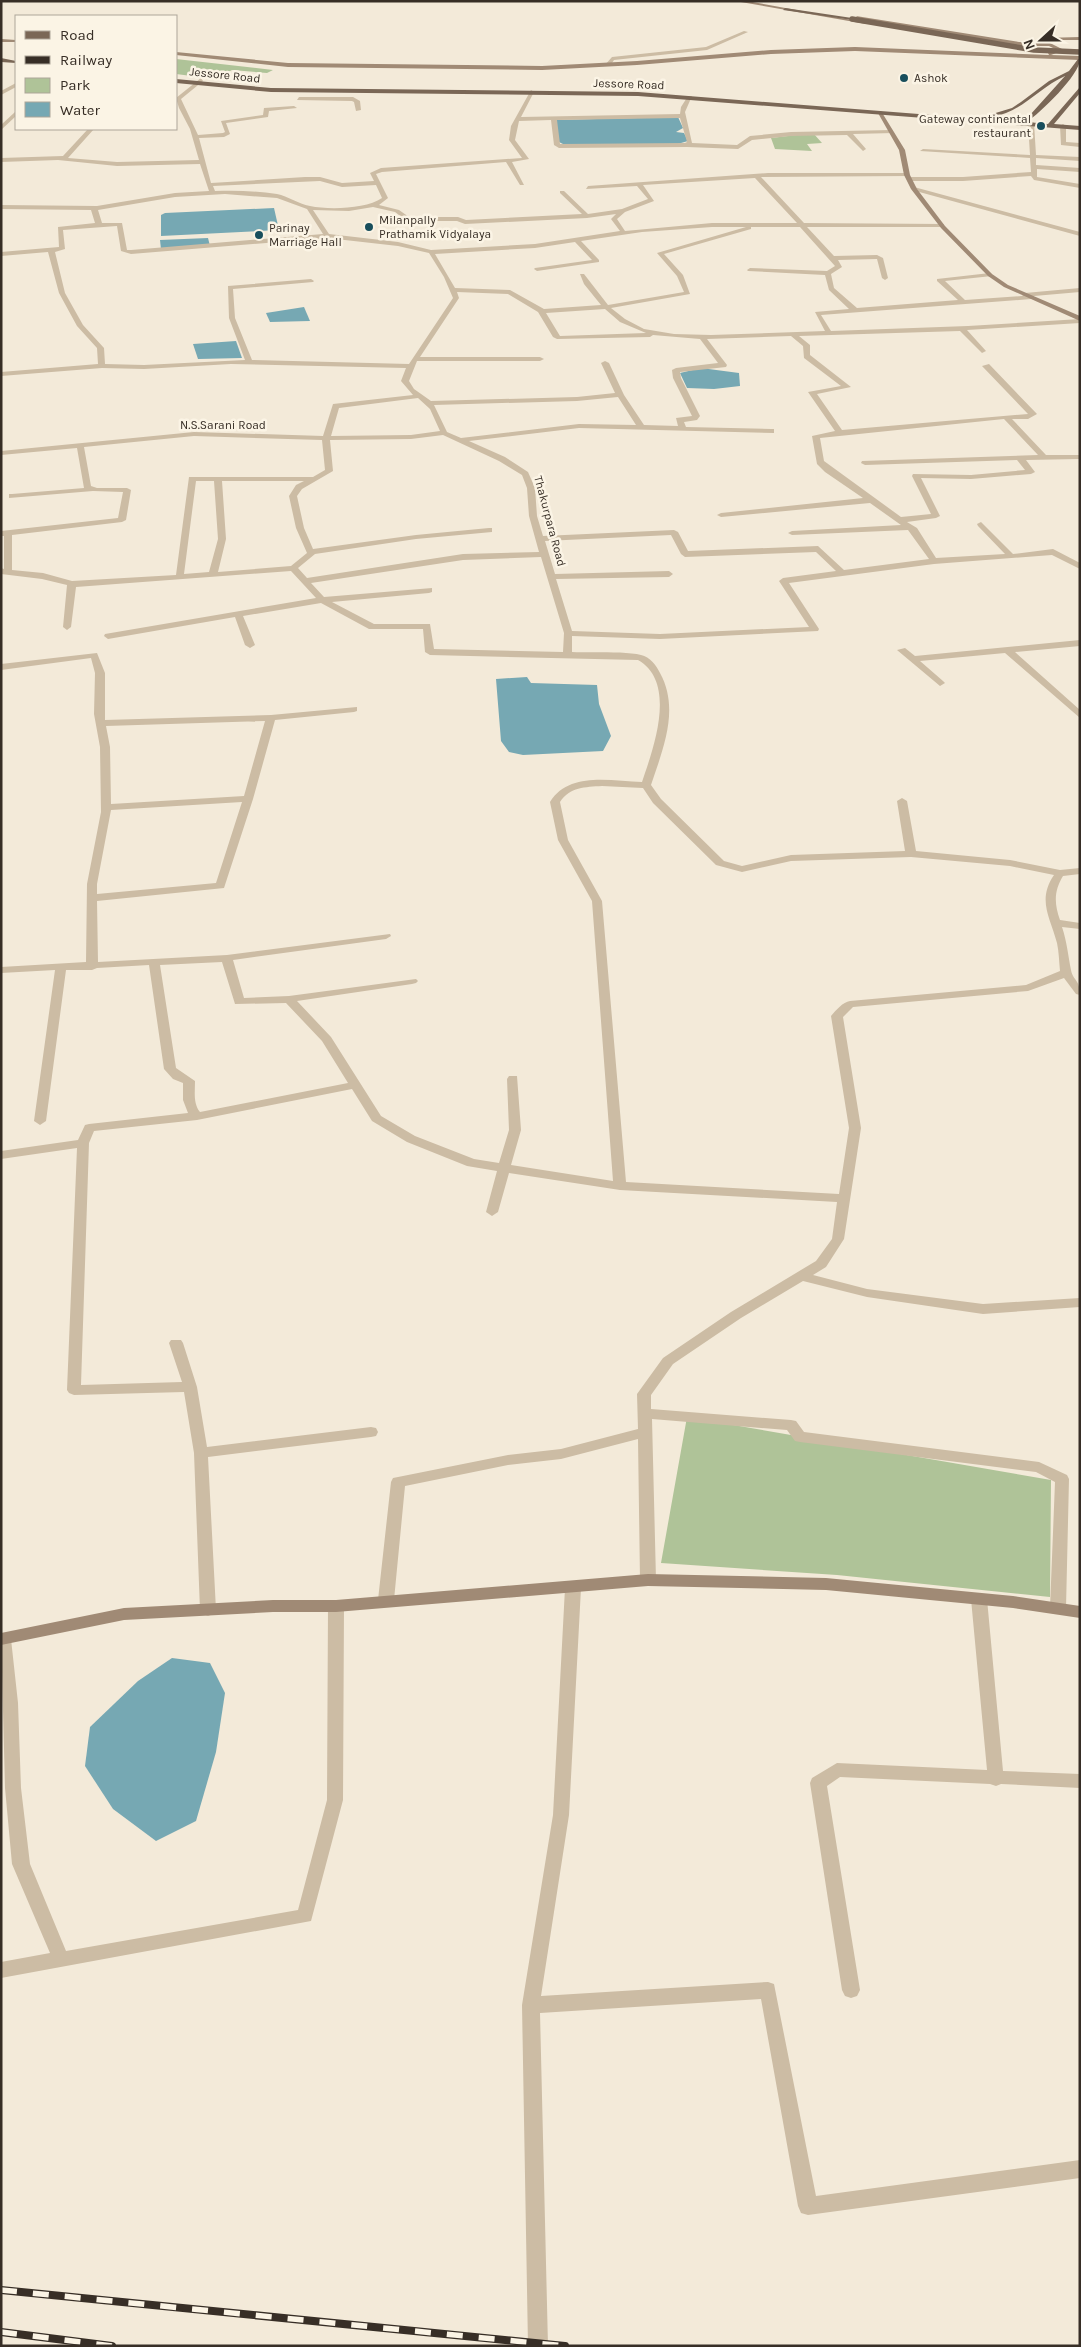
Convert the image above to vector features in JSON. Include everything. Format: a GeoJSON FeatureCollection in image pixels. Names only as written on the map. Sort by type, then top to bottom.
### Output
{"type":"FeatureCollection","features":[{"type":"Feature","properties":{"kind":"main road"},"geometry":{"type":"LineString","coordinates":[[785,9],[1020,48],[1080,52]]}},
{"type":"Feature","properties":{"kind":"main road"},"geometry":{"type":"LineString","coordinates":[[1,58],[15,60]]}},
{"type":"Feature","properties":{"kind":"main road"},"geometry":{"type":"LineString","coordinates":[[1026,122],[1044,104],[1079,61]]}},
{"type":"Feature","properties":{"kind":"main road"},"geometry":{"type":"LineString","coordinates":[[977,116],[998,115],[1010,111],[1057,78],[1071,72]]}},
{"type":"Feature","properties":{"kind":"main road","name":"Jessore Road"},"geometry":{"type":"LineString","coordinates":[[178,77],[257,89],[531,92],[690,97],[881,113],[1080,126]]}},
{"type":"Feature","properties":{"kind":"main road","name":"Jessore Road"},"geometry":{"type":"LineString","coordinates":[[178,80],[287,86],[664,92],[977,116],[1026,122]]}},
{"type":"Feature","properties":{"kind":"main road"},"geometry":{"type":"LineString","coordinates":[[1052,123],[1080,89]]}},
{"type":"Feature","properties":{"kind":"main road","name":"Jessore Road"},"geometry":{"type":"LineString","coordinates":[[1052,123],[1063,126],[1080,126]]}},
{"type":"Feature","properties":{"kind":"street"},"geometry":{"type":"LineString","coordinates":[[738,1],[1019,50],[1049,54],[1058,53],[1061,50],[1050,45],[1019,44],[764,1]]}},
{"type":"Feature","properties":{"kind":"street"},"geometry":{"type":"LineString","coordinates":[[608,65],[612,60],[621,58],[707,48],[746,32]]}},
{"type":"Feature","properties":{"kind":"street"},"geometry":{"type":"LineString","coordinates":[[990,38],[1030,40],[1080,38]]}},
{"type":"Feature","properties":{"kind":"street"},"geometry":{"type":"LineString","coordinates":[[1,39],[15,40]]}},
{"type":"Feature","properties":{"kind":"street"},"geometry":{"type":"LineString","coordinates":[[178,55],[306,66],[552,68],[771,52],[855,49],[1079,61]]}},
{"type":"Feature","properties":{"kind":"street"},"geometry":{"type":"LineString","coordinates":[[1007,56],[1019,50]]}},
{"type":"Feature","properties":{"kind":"street"},"geometry":{"type":"LineString","coordinates":[[178,55],[304,69],[555,71],[736,58],[870,53],[1046,63]]}},
{"type":"Feature","properties":{"kind":"street"},"geometry":{"type":"LineString","coordinates":[[860,56],[933,59]]}},
{"type":"Feature","properties":{"kind":"street"},"geometry":{"type":"LineString","coordinates":[[736,58],[813,58]]}},
{"type":"Feature","properties":{"kind":"street"},"geometry":{"type":"LineString","coordinates":[[1030,63],[1079,61]]}},
{"type":"Feature","properties":{"kind":"street"},"geometry":{"type":"LineString","coordinates":[[198,81],[178,96],[178,99],[180,108],[186,114],[196,137],[208,184],[212,192]]}},
{"type":"Feature","properties":{"kind":"street"},"geometry":{"type":"LineString","coordinates":[[1,89],[13,87]]}},
{"type":"Feature","properties":{"kind":"street"},"geometry":{"type":"LineString","coordinates":[[1,93],[13,87]]}},
{"type":"Feature","properties":{"kind":"street"},"geometry":{"type":"LineString","coordinates":[[292,118],[291,112],[304,90]]}},
{"type":"Feature","properties":{"kind":"street"},"geometry":{"type":"LineString","coordinates":[[375,206],[384,198],[373,173],[382,170],[526,159],[512,140],[518,119],[531,92]]}},
{"type":"Feature","properties":{"kind":"street"},"geometry":{"type":"LineString","coordinates":[[687,145],[690,142],[682,116],[683,105],[690,97]]}},
{"type":"Feature","properties":{"kind":"street"},"geometry":{"type":"LineString","coordinates":[[299,99],[353,99],[357,101],[358,110]]}},
{"type":"Feature","properties":{"kind":"street"},"geometry":{"type":"LineString","coordinates":[[196,137],[224,135],[228,133],[223,122],[266,116],[266,109],[294,108]]}},
{"type":"Feature","properties":{"kind":"street"},"geometry":{"type":"LineString","coordinates":[[881,113],[902,150],[914,189],[942,225],[990,275],[1006,286],[1080,320]]}},
{"type":"Feature","properties":{"kind":"street"},"geometry":{"type":"LineString","coordinates":[[1,128],[13,114]]}},
{"type":"Feature","properties":{"kind":"street"},"geometry":{"type":"LineString","coordinates":[[178,115],[186,114]]}},
{"type":"Feature","properties":{"kind":"street"},"geometry":{"type":"LineString","coordinates":[[518,119],[554,120],[682,116]]}},
{"type":"Feature","properties":{"kind":"street"},"geometry":{"type":"LineString","coordinates":[[554,120],[557,145],[563,147],[687,145],[738,147],[750,138],[772,139],[792,134],[892,132]]}},
{"type":"Feature","properties":{"kind":"street"},"geometry":{"type":"LineString","coordinates":[[1026,122],[1033,156],[1034,178],[1080,186]]}},
{"type":"Feature","properties":{"kind":"street"},"geometry":{"type":"LineString","coordinates":[[1063,126],[1063,144],[1080,145]]}},
{"type":"Feature","properties":{"kind":"street"},"geometry":{"type":"LineString","coordinates":[[1,160],[65,158],[90,130]]}},
{"type":"Feature","properties":{"kind":"street"},"geometry":{"type":"LineString","coordinates":[[849,133],[863,149]]}},
{"type":"Feature","properties":{"kind":"street"},"geometry":{"type":"LineString","coordinates":[[923,151],[1080,159]]}},
{"type":"Feature","properties":{"kind":"street"},"geometry":{"type":"LineString","coordinates":[[60,159],[76,164],[202,162]]}},
{"type":"Feature","properties":{"kind":"street"},"geometry":{"type":"LineString","coordinates":[[508,160],[522,184]]}},
{"type":"Feature","properties":{"kind":"street"},"geometry":{"type":"LineString","coordinates":[[588,188],[757,176],[963,179],[1034,170],[1080,170]]}},
{"type":"Feature","properties":{"kind":"street"},"geometry":{"type":"LineString","coordinates":[[750,270],[828,273],[839,267],[834,258],[757,176]]}},
{"type":"Feature","properties":{"kind":"street"},"geometry":{"type":"LineString","coordinates":[[208,184],[305,179],[320,179],[342,185],[377,183]]}},
{"type":"Feature","properties":{"kind":"street"},"geometry":{"type":"LineString","coordinates":[[1,208],[94,208],[119,206],[175,195],[212,192],[252,193],[278,196],[308,208],[375,206],[397,210],[407,219],[458,219],[465,222],[587,216],[623,211],[652,200],[639,184]]}},
{"type":"Feature","properties":{"kind":"street"},"geometry":{"type":"LineString","coordinates":[[914,189],[1080,234]]}},
{"type":"Feature","properties":{"kind":"street"},"geometry":{"type":"LineString","coordinates":[[562,192],[587,216]]}},
{"type":"Feature","properties":{"kind":"street"},"geometry":{"type":"LineString","coordinates":[[94,208],[98,225]]}},
{"type":"Feature","properties":{"kind":"street"},"geometry":{"type":"LineString","coordinates":[[308,208],[327,236]]}},
{"type":"Feature","properties":{"kind":"street"},"geometry":{"type":"LineString","coordinates":[[623,211],[614,219],[624,233]]}},
{"type":"Feature","properties":{"kind":"street"},"geometry":{"type":"LineString","coordinates":[[1,254],[62,249],[60,228],[120,224],[124,251],[131,252],[327,236],[398,244],[431,252],[535,246],[667,228],[758,225],[942,225]]}},
{"type":"Feature","properties":{"kind":"street"},"geometry":{"type":"LineString","coordinates":[[541,310],[605,307],[688,293],[680,275],[660,253],[732,234],[758,225]]}},
{"type":"Feature","properties":{"kind":"street"},"geometry":{"type":"LineString","coordinates":[[537,269],[597,261],[577,240]]}},
{"type":"Feature","properties":{"kind":"street"},"geometry":{"type":"LineString","coordinates":[[51,250],[62,294],[80,326],[100,348],[102,366]]}},
{"type":"Feature","properties":{"kind":"street"},"geometry":{"type":"LineString","coordinates":[[431,252],[454,290],[456,298],[413,362],[406,374],[406,381],[429,403],[444,433]]}},
{"type":"Feature","properties":{"kind":"street"},"geometry":{"type":"LineString","coordinates":[[834,258],[880,258],[885,278]]}},
{"type":"Feature","properties":{"kind":"street"},"geometry":{"type":"LineString","coordinates":[[828,273],[831,289],[852,308],[859,310]]}},
{"type":"Feature","properties":{"kind":"street"},"geometry":{"type":"LineString","coordinates":[[934,273],[965,303]]}},
{"type":"Feature","properties":{"kind":"street"},"geometry":{"type":"LineString","coordinates":[[582,275],[605,307],[640,330],[657,334]]}},
{"type":"Feature","properties":{"kind":"street"},"geometry":{"type":"LineString","coordinates":[[940,280],[990,275]]}},
{"type":"Feature","properties":{"kind":"street"},"geometry":{"type":"LineString","coordinates":[[250,362],[232,318],[230,286],[311,281]]}},
{"type":"Feature","properties":{"kind":"street"},"geometry":{"type":"LineString","coordinates":[[454,290],[510,292],[541,310],[556,337],[559,338],[657,334],[702,337],[830,334],[1015,327],[1080,320]]}},
{"type":"Feature","properties":{"kind":"street"},"geometry":{"type":"LineString","coordinates":[[830,334],[817,312],[965,303],[1080,290]]}},
{"type":"Feature","properties":{"kind":"street"},"geometry":{"type":"LineString","coordinates":[[961,328],[982,351]]}},
{"type":"Feature","properties":{"kind":"street"},"geometry":{"type":"LineString","coordinates":[[793,334],[806,345],[807,356],[847,387],[812,392],[840,432]]}},
{"type":"Feature","properties":{"kind":"street"},"geometry":{"type":"LineString","coordinates":[[683,428],[679,420],[696,416],[677,378],[676,370],[723,365],[702,337]]}},
{"type":"Feature","properties":{"kind":"street"},"geometry":{"type":"LineString","coordinates":[[1,374],[102,366],[144,367],[250,362],[413,362],[540,359]]}},
{"type":"Feature","properties":{"kind":"street"},"geometry":{"type":"LineString","coordinates":[[605,363],[620,395],[641,427]]}},
{"type":"Feature","properties":{"kind":"street"},"geometry":{"type":"LineString","coordinates":[[934,561],[911,527],[837,478],[820,462],[816,436],[840,432],[1028,416],[1033,414],[986,366]]}},
{"type":"Feature","properties":{"kind":"street"},"geometry":{"type":"LineString","coordinates":[[429,403],[576,399],[620,395]]}},
{"type":"Feature","properties":{"kind":"street"},"geometry":{"type":"LineString","coordinates":[[12,496],[90,490],[127,490],[122,520],[5,533],[4,572],[43,576],[72,584],[97,584],[293,568],[309,557],[310,552],[300,528],[293,496],[299,488],[329,471],[326,438],[336,406],[420,396]]}},
{"type":"Feature","properties":{"kind":"street"},"geometry":{"type":"LineString","coordinates":[[1006,417],[1044,457]]}},
{"type":"Feature","properties":{"kind":"street"},"geometry":{"type":"LineString","coordinates":[[462,440],[579,426],[771,431]]}},
{"type":"Feature","properties":{"kind":"street","name":"N.S.Sarani Road"},"geometry":{"type":"LineString","coordinates":[[1,453],[194,434],[326,438],[411,437],[444,433]]}},
{"type":"Feature","properties":{"kind":"street","name":"Thakurpara Road"},"geometry":{"type":"LineString","coordinates":[[444,433],[502,459],[525,474],[531,488],[533,516],[568,632],[567,655]]}},
{"type":"Feature","properties":{"kind":"street"},"geometry":{"type":"LineString","coordinates":[[80,445],[87,487],[90,490]]}},
{"type":"Feature","properties":{"kind":"street"},"geometry":{"type":"LineString","coordinates":[[865,463],[1080,457]]}},
{"type":"Feature","properties":{"kind":"street"},"geometry":{"type":"LineString","coordinates":[[900,520],[936,516],[916,476],[971,477],[1030,472],[1020,458]]}},
{"type":"Feature","properties":{"kind":"street"},"geometry":{"type":"LineString","coordinates":[[180,576],[192,479],[314,479]]}},
{"type":"Feature","properties":{"kind":"street"},"geometry":{"type":"LineString","coordinates":[[213,574],[222,540],[218,479]]}},
{"type":"Feature","properties":{"kind":"street"},"geometry":{"type":"LineString","coordinates":[[722,515],[872,500]]}},
{"type":"Feature","properties":{"kind":"street"},"geometry":{"type":"LineString","coordinates":[[981,524],[1011,556]]}},
{"type":"Feature","properties":{"kind":"street"},"geometry":{"type":"LineString","coordinates":[[792,534],[911,527]]}},
{"type":"Feature","properties":{"kind":"street"},"geometry":{"type":"LineString","coordinates":[[310,552],[416,537],[490,530]]}},
{"type":"Feature","properties":{"kind":"street"},"geometry":{"type":"LineString","coordinates":[[540,538],[674,532],[685,554],[695,555],[818,548],[842,573]]}},
{"type":"Feature","properties":{"kind":"street"},"geometry":{"type":"LineString","coordinates":[[568,632],[603,636],[673,637],[815,629],[782,581],[934,561],[1053,552],[1080,567]]}},
{"type":"Feature","properties":{"kind":"street"},"geometry":{"type":"LineString","coordinates":[[305,581],[463,558],[545,554]]}},
{"type":"Feature","properties":{"kind":"street"},"geometry":{"type":"LineString","coordinates":[[293,568],[322,600],[353,614],[372,627],[427,626],[430,652],[640,657],[649,660],[655,669],[661,685],[664,725],[646,785]]}},
{"type":"Feature","properties":{"kind":"street"},"geometry":{"type":"LineString","coordinates":[[551,577],[669,574]]}},
{"type":"Feature","properties":{"kind":"street"},"geometry":{"type":"LineString","coordinates":[[67,627],[67,614],[72,584]]}},
{"type":"Feature","properties":{"kind":"street"},"geometry":{"type":"LineString","coordinates":[[108,636],[322,600],[428,590]]}},
{"type":"Feature","properties":{"kind":"street"},"geometry":{"type":"LineString","coordinates":[[238,614],[250,645]]}},
{"type":"Feature","properties":{"kind":"street"},"geometry":{"type":"LineString","coordinates":[[914,659],[1080,643]]}},
{"type":"Feature","properties":{"kind":"street"},"geometry":{"type":"LineString","coordinates":[[902,650],[940,683]]}},
{"type":"Feature","properties":{"kind":"street"},"geometry":{"type":"LineString","coordinates":[[1007,650],[1080,715]]}},
{"type":"Feature","properties":{"kind":"street"},"geometry":{"type":"LineString","coordinates":[[1,668],[94,656],[100,673],[99,714],[105,747],[106,807],[92,884],[92,966]]}},
{"type":"Feature","properties":{"kind":"street"},"geometry":{"type":"LineString","coordinates":[[101,723],[271,718],[354,710]]}},
{"type":"Feature","properties":{"kind":"street"},"geometry":{"type":"LineString","coordinates":[[92,898],[220,886],[248,799],[271,718]]}},
{"type":"Feature","properties":{"kind":"street"},"geometry":{"type":"LineString","coordinates":[[620,1186],[597,902],[563,840],[556,802],[562,792],[571,787],[595,784],[646,785]]}},
{"type":"Feature","properties":{"kind":"street"},"geometry":{"type":"LineString","coordinates":[[646,785],[657,801],[705,850],[720,863],[742,869],[791,858],[912,854],[1010,863],[1060,873],[1080,871]]}},
{"type":"Feature","properties":{"kind":"street"},"geometry":{"type":"LineString","coordinates":[[106,807],[248,799]]}},
{"type":"Feature","properties":{"kind":"street"},"geometry":{"type":"LineString","coordinates":[[902,801],[912,854]]}},
{"type":"Feature","properties":{"kind":"street"},"geometry":{"type":"LineString","coordinates":[[1060,873],[1050,887],[1051,909],[1063,946],[1066,973],[1080,992]]}},
{"type":"Feature","properties":{"kind":"street"},"geometry":{"type":"LineString","coordinates":[[1056,923],[1080,926]]}},
{"type":"Feature","properties":{"kind":"street"},"geometry":{"type":"LineString","coordinates":[[1,970],[227,958],[386,936]]}},
{"type":"Feature","properties":{"kind":"street"},"geometry":{"type":"LineString","coordinates":[[227,958],[239,1002],[289,999],[412,981]]}},
{"type":"Feature","properties":{"kind":"street"},"geometry":{"type":"LineString","coordinates":[[154,963],[170,1068],[176,1076],[189,1081],[189,1105],[192,1112],[197,1116]]}},
{"type":"Feature","properties":{"kind":"street"},"geometry":{"type":"LineString","coordinates":[[40,1121],[61,968]]}},
{"type":"Feature","properties":{"kind":"street"},"geometry":{"type":"LineString","coordinates":[[648,1580],[644,1394],[668,1361],[736,1315],[821,1264],[838,1239],[855,1128],[837,1016],[850,1004],[1028,988],[1066,973]]}},
{"type":"Feature","properties":{"kind":"street"},"geometry":{"type":"LineString","coordinates":[[289,999],[327,1039],[376,1118],[411,1139],[471,1163],[503,1170],[620,1186],[843,1198]]}},
{"type":"Feature","properties":{"kind":"street"},"geometry":{"type":"LineString","coordinates":[[492,1212],[515,1130],[513,1079]]}},
{"type":"Feature","properties":{"kind":"street"},"geometry":{"type":"LineString","coordinates":[[190,1386],[74,1390],[82,1143],[89,1128],[197,1116],[357,1085]]}},
{"type":"Feature","properties":{"kind":"street"},"geometry":{"type":"LineString","coordinates":[[1,1155],[82,1143]]}},
{"type":"Feature","properties":{"kind":"street"},"geometry":{"type":"LineString","coordinates":[[802,1276],[867,1293],[983,1309],[1080,1302]]}},
{"type":"Feature","properties":{"kind":"street"},"geometry":{"type":"LineString","coordinates":[[176,1343],[190,1386],[201,1453],[208,1610]]}},
{"type":"Feature","properties":{"kind":"street"},"geometry":{"type":"LineString","coordinates":[[645,1413],[791,1425],[800,1437],[1039,1467],[1062,1478],[1058,1608]]}},
{"type":"Feature","properties":{"kind":"street"},"geometry":{"type":"LineString","coordinates":[[201,1453],[371,1432]]}},
{"type":"Feature","properties":{"kind":"street"},"geometry":{"type":"LineString","coordinates":[[386,1600],[398,1482],[508,1460],[561,1454],[645,1432]]}},
{"type":"Feature","properties":{"kind":"street"},"geometry":{"type":"LineString","coordinates":[[61,1959],[21,1864],[12,1788],[10,1703],[2,1639],[124,1614],[336,1606],[386,1600],[573,1588],[648,1580],[826,1584],[979,1599],[1080,1612]]}},
{"type":"Feature","properties":{"kind":"street"},"geometry":{"type":"LineString","coordinates":[[538,2346],[531,2005],[562,1815],[573,1588]]}},
{"type":"Feature","properties":{"kind":"street"},"geometry":{"type":"LineString","coordinates":[[979,1599],[996,1779]]}},
{"type":"Feature","properties":{"kind":"street"},"geometry":{"type":"LineString","coordinates":[[1,1970],[305,1916],[335,1800],[336,1606]]}},
{"type":"Feature","properties":{"kind":"street"},"geometry":{"type":"LineString","coordinates":[[850,1990],[818,1783],[837,1770],[890,1771],[996,1779],[1080,1781]]}},
{"type":"Feature","properties":{"kind":"street"},"geometry":{"type":"LineString","coordinates":[[531,2005],[768,1990],[808,2206],[1080,2169]]}},
{"type":"Feature","properties":{"kind":"green space"},"geometry":{"type":"Polygon","coordinates":[[[178,59],[273,70],[267,73],[232,70],[215,79],[178,74],[178,59]]]}},
{"type":"Feature","properties":{"kind":"green space"},"geometry":{"type":"Polygon","coordinates":[[[813,133],[822,143],[807,144],[812,151],[775,149],[771,138],[813,133]]]}},
{"type":"Feature","properties":{"kind":"green space"},"geometry":{"type":"Polygon","coordinates":[[[687,1417],[1051,1480],[1050,1597],[837,1575],[661,1563],[687,1417]]]}},
{"type":"Feature","properties":{"kind":"water"},"geometry":{"type":"Polygon","coordinates":[[[678,117],[683,128],[676,132],[684,133],[688,141],[674,145],[563,144],[559,142],[556,120],[678,117]]]}},
{"type":"Feature","properties":{"kind":"water"},"geometry":{"type":"Polygon","coordinates":[[[274,208],[279,230],[161,236],[161,215],[165,213],[274,208]]]}},
{"type":"Feature","properties":{"kind":"water"},"geometry":{"type":"Polygon","coordinates":[[[208,238],[210,246],[161,249],[160,240],[208,238]]]}},
{"type":"Feature","properties":{"kind":"water"},"geometry":{"type":"Polygon","coordinates":[[[304,307],[310,321],[270,322],[266,313],[304,307]]]}},
{"type":"Feature","properties":{"kind":"water"},"geometry":{"type":"Polygon","coordinates":[[[236,341],[242,358],[198,359],[193,344],[236,341]]]}},
{"type":"Feature","properties":{"kind":"water"},"geometry":{"type":"Polygon","coordinates":[[[701,368],[739,373],[740,386],[714,389],[687,388],[680,373],[701,368]]]}},
{"type":"Feature","properties":{"kind":"water"},"geometry":{"type":"Polygon","coordinates":[[[527,677],[531,683],[597,685],[599,704],[611,736],[603,751],[523,755],[509,752],[501,741],[496,679],[527,677]]]}},
{"type":"Feature","properties":{"kind":"water"},"geometry":{"type":"Polygon","coordinates":[[[172,1658],[210,1663],[225,1693],[216,1752],[196,1821],[156,1841],[113,1809],[85,1766],[90,1727],[138,1681],[172,1658]]]}},
{"type":"Feature","properties":{"kind":"railway"},"geometry":{"type":"LineString","coordinates":[[1,2290],[565,2346]]}},
{"type":"Feature","properties":{"kind":"railway"},"geometry":{"type":"LineString","coordinates":[[1,2332],[112,2346]]}},
{"type":"Feature","properties":{"kind":"place","name":"Ashok"},"geometry":{"type":"Point","coordinates":[904,78]}},
{"type":"Feature","properties":{"kind":"place","name":"Gateway continental restaurant"},"geometry":{"type":"Point","coordinates":[1041,126]}},
{"type":"Feature","properties":{"kind":"place","name":"Milanpally Prathamik Vidyalaya"},"geometry":{"type":"Point","coordinates":[369,227]}},
{"type":"Feature","properties":{"kind":"place","name":"Parinay Marriage Hall"},"geometry":{"type":"Point","coordinates":[259,235]}}]}
